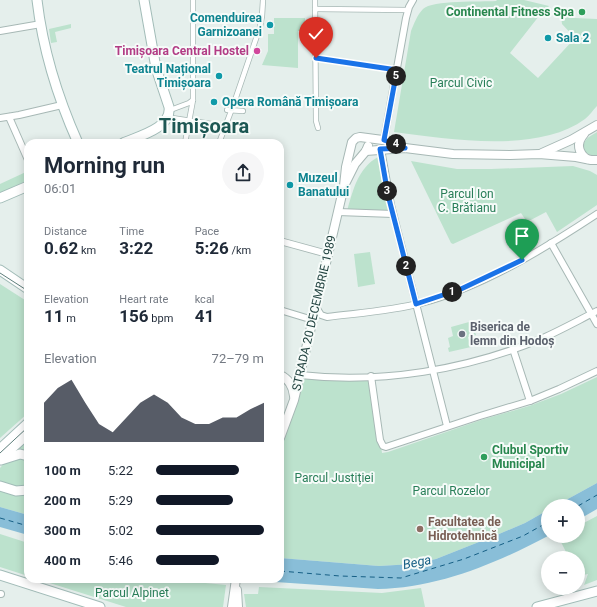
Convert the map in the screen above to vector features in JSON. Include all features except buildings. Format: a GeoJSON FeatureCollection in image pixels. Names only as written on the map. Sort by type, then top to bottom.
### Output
{"type":"FeatureCollection","features":[{"type":"Feature","properties":{"kind":"main road"},"geometry":{"type":"LineString","coordinates":[[38,0],[50,70],[62,105],[76,139]]}},
{"type":"Feature","properties":{"kind":"main road"},"geometry":{"type":"LineString","coordinates":[[132,139],[163,125],[168,119],[169,114],[169,107],[156,68],[144,0]]}},
{"type":"Feature","properties":{"kind":"main road"},"geometry":{"type":"LineString","coordinates":[[0,198],[24,188]]}},
{"type":"Feature","properties":{"kind":"main road"},"geometry":{"type":"LineString","coordinates":[[0,270],[24,286]]}},
{"type":"Feature","properties":{"kind":"main road"},"geometry":{"type":"LineString","coordinates":[[0,276],[24,291]]}},
{"type":"Feature","properties":{"kind":"main road"},"geometry":{"type":"LineString","coordinates":[[0,449],[24,428]]}},
{"type":"Feature","properties":{"kind":"main road"},"geometry":{"type":"LineString","coordinates":[[0,460],[24,438]]}},
{"type":"Feature","properties":{"kind":"main road"},"geometry":{"type":"LineString","coordinates":[[0,460],[16,455],[24,456]]}},
{"type":"Feature","properties":{"kind":"main road"},"geometry":{"type":"LineString","coordinates":[[0,486],[16,491],[24,490]]}},
{"type":"Feature","properties":{"kind":"main road"},"geometry":{"type":"LineString","coordinates":[[0,575],[24,583]]}},
{"type":"Feature","properties":{"kind":"main road"},"geometry":{"type":"LineString","coordinates":[[25,583],[99,607]]}},
{"type":"Feature","properties":{"kind":"main road"},"geometry":{"type":"LineString","coordinates":[[537,607],[597,591]]}},
{"type":"Feature","properties":{"kind":"street"},"geometry":{"type":"LineString","coordinates":[[186,139],[193,100],[193,0]]}},
{"type":"Feature","properties":{"kind":"street"},"geometry":{"type":"LineString","coordinates":[[384,140],[408,10],[413,0]]}},
{"type":"Feature","properties":{"kind":"street"},"geometry":{"type":"LineString","coordinates":[[222,139],[225,134],[231,108],[260,27],[263,2]]}},
{"type":"Feature","properties":{"kind":"street"},"geometry":{"type":"LineString","coordinates":[[318,128],[316,120],[315,4],[408,10]]}},
{"type":"Feature","properties":{"kind":"street"},"geometry":{"type":"LineString","coordinates":[[0,31],[41,24]]}},
{"type":"Feature","properties":{"kind":"street"},"geometry":{"type":"LineString","coordinates":[[316,58],[397,70]]}},
{"type":"Feature","properties":{"kind":"street"},"geometry":{"type":"LineString","coordinates":[[173,109],[193,100]]}},
{"type":"Feature","properties":{"kind":"street"},"geometry":{"type":"LineString","coordinates":[[0,118],[62,105]]}},
{"type":"Feature","properties":{"kind":"street"},"geometry":{"type":"LineString","coordinates":[[231,108],[242,111]]}},
{"type":"Feature","properties":{"kind":"street"},"geometry":{"type":"LineString","coordinates":[[9,117],[24,151]]}},
{"type":"Feature","properties":{"kind":"street"},"geometry":{"type":"LineString","coordinates":[[172,118],[238,128]]}},
{"type":"Feature","properties":{"kind":"street"},"geometry":{"type":"LineString","coordinates":[[539,154],[590,130],[597,121]]}},
{"type":"Feature","properties":{"kind":"street"},"geometry":{"type":"LineString","coordinates":[[597,125],[583,135],[578,144],[580,153],[586,159],[597,165]]}},
{"type":"Feature","properties":{"kind":"street"},"geometry":{"type":"LineString","coordinates":[[362,138],[367,143],[364,152]]}},
{"type":"Feature","properties":{"kind":"street"},"geometry":{"type":"LineString","coordinates":[[405,148],[384,140],[362,138],[354,140],[351,144],[351,148],[356,154],[380,149],[405,148],[467,154],[539,154],[597,160]]}},
{"type":"Feature","properties":{"kind":"street"},"geometry":{"type":"LineString","coordinates":[[562,144],[566,146],[567,150],[566,154],[563,156]]}},
{"type":"Feature","properties":{"kind":"street","name":"STRADA 20 DECEMBRIE 1989"},"geometry":{"type":"LineString","coordinates":[[284,427],[293,403],[300,375],[344,186],[346,167],[351,148]]}},
{"type":"Feature","properties":{"kind":"street"},"geometry":{"type":"LineString","coordinates":[[380,149],[393,214],[447,426]]}},
{"type":"Feature","properties":{"kind":"street","name":"STRADA 20 DECEMBRIE 1989"},"geometry":{"type":"LineString","coordinates":[[344,186],[355,164],[364,152]]}},
{"type":"Feature","properties":{"kind":"street"},"geometry":{"type":"LineString","coordinates":[[338,212],[393,214]]}},
{"type":"Feature","properties":{"kind":"street"},"geometry":{"type":"LineString","coordinates":[[316,307],[322,315],[327,317],[416,304],[443,296],[476,282],[551,243],[597,214]]}},
{"type":"Feature","properties":{"kind":"street"},"geometry":{"type":"LineString","coordinates":[[284,243],[327,254]]}},
{"type":"Feature","properties":{"kind":"street"},"geometry":{"type":"LineString","coordinates":[[551,243],[594,313],[597,324]]}},
{"type":"Feature","properties":{"kind":"street"},"geometry":{"type":"LineString","coordinates":[[284,311],[313,320]]}},
{"type":"Feature","properties":{"kind":"street"},"geometry":{"type":"LineString","coordinates":[[284,375],[326,377],[370,376],[432,370],[469,363],[513,349],[558,331],[594,313]]}},
{"type":"Feature","properties":{"kind":"street"},"geometry":{"type":"LineString","coordinates":[[513,349],[530,401]]}},
{"type":"Feature","properties":{"kind":"street"},"geometry":{"type":"LineString","coordinates":[[370,376],[380,440],[383,446],[390,447],[447,426],[530,401],[597,371]]}},
{"type":"Feature","properties":{"kind":"street"},"geometry":{"type":"LineString","coordinates":[[284,377],[293,388],[293,403]]}},
{"type":"Feature","properties":{"kind":"street"},"geometry":{"type":"LineString","coordinates":[[236,583],[238,607]]}},
{"type":"Feature","properties":{"kind":"street"},"geometry":{"type":"LineString","coordinates":[[232,607],[233,596],[236,588]]}},
{"type":"Feature","properties":{"kind":"green space","name":"Parcul Civic"},"geometry":{"type":"Polygon","coordinates":[[[497,0],[524,0],[549,6],[539,16],[510,53],[538,78],[575,38],[562,24],[561,16],[597,19],[597,106],[585,119],[565,130],[543,137],[492,141],[440,138],[394,132],[411,31],[421,11],[428,6],[436,4],[497,0]]]}},
{"type":"Feature","properties":{"kind":"green space"},"geometry":{"type":"Polygon","coordinates":[[[274,18],[305,18],[305,31],[298,31],[298,68],[262,65],[268,51],[268,34],[274,34],[274,18]]]}},
{"type":"Feature","properties":{"kind":"green space"},"geometry":{"type":"Polygon","coordinates":[[[71,24],[71,28],[55,32],[57,42],[51,43],[49,29],[71,24]]]}},
{"type":"Feature","properties":{"kind":"green space"},"geometry":{"type":"Polygon","coordinates":[[[597,132],[597,157],[595,157],[584,152],[583,148],[586,139],[597,132]]]}},
{"type":"Feature","properties":{"kind":"green space"},"geometry":{"type":"Polygon","coordinates":[[[378,157],[380,160],[390,212],[347,211],[354,188],[361,173],[378,157]]]}},
{"type":"Feature","properties":{"kind":"green space","name":"Parcul Ion C. Brătianu"},"geometry":{"type":"Polygon","coordinates":[[[411,161],[457,169],[573,166],[590,171],[597,175],[597,205],[557,232],[546,212],[527,222],[521,213],[453,244],[451,243],[411,161]]]}},
{"type":"Feature","properties":{"kind":"green space"},"geometry":{"type":"Polygon","coordinates":[[[24,173],[24,182],[0,193],[0,184],[24,173]]]}},
{"type":"Feature","properties":{"kind":"green space"},"geometry":{"type":"Polygon","coordinates":[[[370,252],[375,284],[358,287],[354,254],[370,252]]]}},
{"type":"Feature","properties":{"kind":"green space"},"geometry":{"type":"Polygon","coordinates":[[[0,284],[24,299],[24,417],[0,438],[0,284]]]}},
{"type":"Feature","properties":{"kind":"green space"},"geometry":{"type":"Polygon","coordinates":[[[469,322],[471,329],[481,326],[483,330],[475,332],[476,335],[468,337],[471,347],[449,352],[448,348],[450,347],[448,338],[453,336],[451,327],[469,322]]]}},
{"type":"Feature","properties":{"kind":"green space"},"geometry":{"type":"Polygon","coordinates":[[[371,376],[382,453],[481,420],[529,406],[561,394],[597,377],[597,483],[568,499],[541,499],[541,514],[525,523],[436,559],[413,564],[379,566],[284,558],[284,425],[299,377],[371,376]]]}},
{"type":"Feature","properties":{"kind":"green space"},"geometry":{"type":"Polygon","coordinates":[[[24,441],[24,514],[0,507],[0,468],[24,441]]]}},
{"type":"Feature","properties":{"kind":"green space"},"geometry":{"type":"Polygon","coordinates":[[[597,516],[597,580],[585,585],[588,574],[585,575],[585,551],[566,551],[562,543],[585,543],[585,522],[597,516]]]}},
{"type":"Feature","properties":{"kind":"green space"},"geometry":{"type":"Polygon","coordinates":[[[0,534],[24,542],[24,575],[0,567],[0,534]]]}},
{"type":"Feature","properties":{"kind":"green space","name":"Parcul Alpinet"},"geometry":{"type":"Polygon","coordinates":[[[50,583],[205,583],[226,585],[223,607],[126,607],[50,583]]]}},
{"type":"Feature","properties":{"kind":"green space"},"geometry":{"type":"Polygon","coordinates":[[[259,587],[382,593],[421,588],[425,607],[246,607],[244,594],[258,594],[259,587]]]}},
{"type":"Feature","properties":{"kind":"water"},"geometry":{"type":"Polygon","coordinates":[[[597,483],[597,509],[585,516],[585,499],[568,499],[597,483]]]}},
{"type":"Feature","properties":{"kind":"water"},"geometry":{"type":"Polygon","coordinates":[[[0,507],[24,514],[24,534],[0,527],[0,507]]]}},
{"type":"Feature","properties":{"kind":"water"},"geometry":{"type":"Polygon","coordinates":[[[541,514],[541,540],[508,556],[445,579],[400,588],[378,589],[284,583],[284,558],[379,566],[413,564],[436,559],[525,523],[541,514]]]}},
{"type":"Feature","properties":{"kind":"ferry route"},"geometry":{"type":"LineString","coordinates":[[585,502],[597,495]]}},
{"type":"Feature","properties":{"kind":"ferry route"},"geometry":{"type":"LineString","coordinates":[[0,518],[24,525]]}},
{"type":"Feature","properties":{"kind":"ferry route"},"geometry":{"type":"LineString","coordinates":[[284,571],[340,576],[401,578],[464,559],[523,536],[541,526]]}},
{"type":"Feature","properties":{"kind":"tram line"},"geometry":{"type":"LineString","coordinates":[[0,273],[24,288]]}},
{"type":"Feature","properties":{"kind":"tram line"},"geometry":{"type":"LineString","coordinates":[[0,453],[24,431]]}},
{"type":"Feature","properties":{"kind":"place","name":"Continental Fitness Spa"},"geometry":{"type":"Point","coordinates":[582,12]}},
{"type":"Feature","properties":{"kind":"place","name":"Comenduirea Garnizoanei"},"geometry":{"type":"Point","coordinates":[270,25]}},
{"type":"Feature","properties":{"kind":"place","name":"Sala 2"},"geometry":{"type":"Point","coordinates":[548,38]}},
{"type":"Feature","properties":{"kind":"place","name":"Timișoara Central Hostel"},"geometry":{"type":"Point","coordinates":[257,51]}},
{"type":"Feature","properties":{"kind":"place","name":"Teatrul Național Timișoara"},"geometry":{"type":"Point","coordinates":[219,76]}},
{"type":"Feature","properties":{"kind":"place","name":"Opera Română Timișoara"},"geometry":{"type":"Point","coordinates":[214,102]}},
{"type":"Feature","properties":{"kind":"place","name":"Muzeul Banatului"},"geometry":{"type":"Point","coordinates":[290,185]}},
{"type":"Feature","properties":{"kind":"place","name":"Biserica de lemn din Hodoș"},"geometry":{"type":"Point","coordinates":[462,334]}},
{"type":"Feature","properties":{"kind":"place","name":"Clubul Sportiv Municipal"},"geometry":{"type":"Point","coordinates":[484,457]}},
{"type":"Feature","properties":{"kind":"place","name":"Facultatea de Hidrotehnică"},"geometry":{"type":"Point","coordinates":[420,529]}},
{"type":"Feature","properties":{"kind":"district","name":"Timișoara"},"geometry":{"type":"Point","coordinates":[204,126]}},
{"type":"Feature","properties":{"kind":"route"},"geometry":{"type":"LineString","coordinates":[[316,58],[397,70],[384,140],[390,141],[405,148],[380,149],[388,195],[416,304],[461,289],[522,260]]}},
{"type":"Feature","properties":{"kind":"park label","name":"Parcul Justiției"},"geometry":{"type":"Point","coordinates":[334,478]}},
{"type":"Feature","properties":{"kind":"park label","name":"Parcul Rozelor"},"geometry":{"type":"Point","coordinates":[451,491]}},
{"type":"Feature","properties":{"kind":"water label","name":"Bega"},"geometry":{"type":"Point","coordinates":[417,562]}}]}
